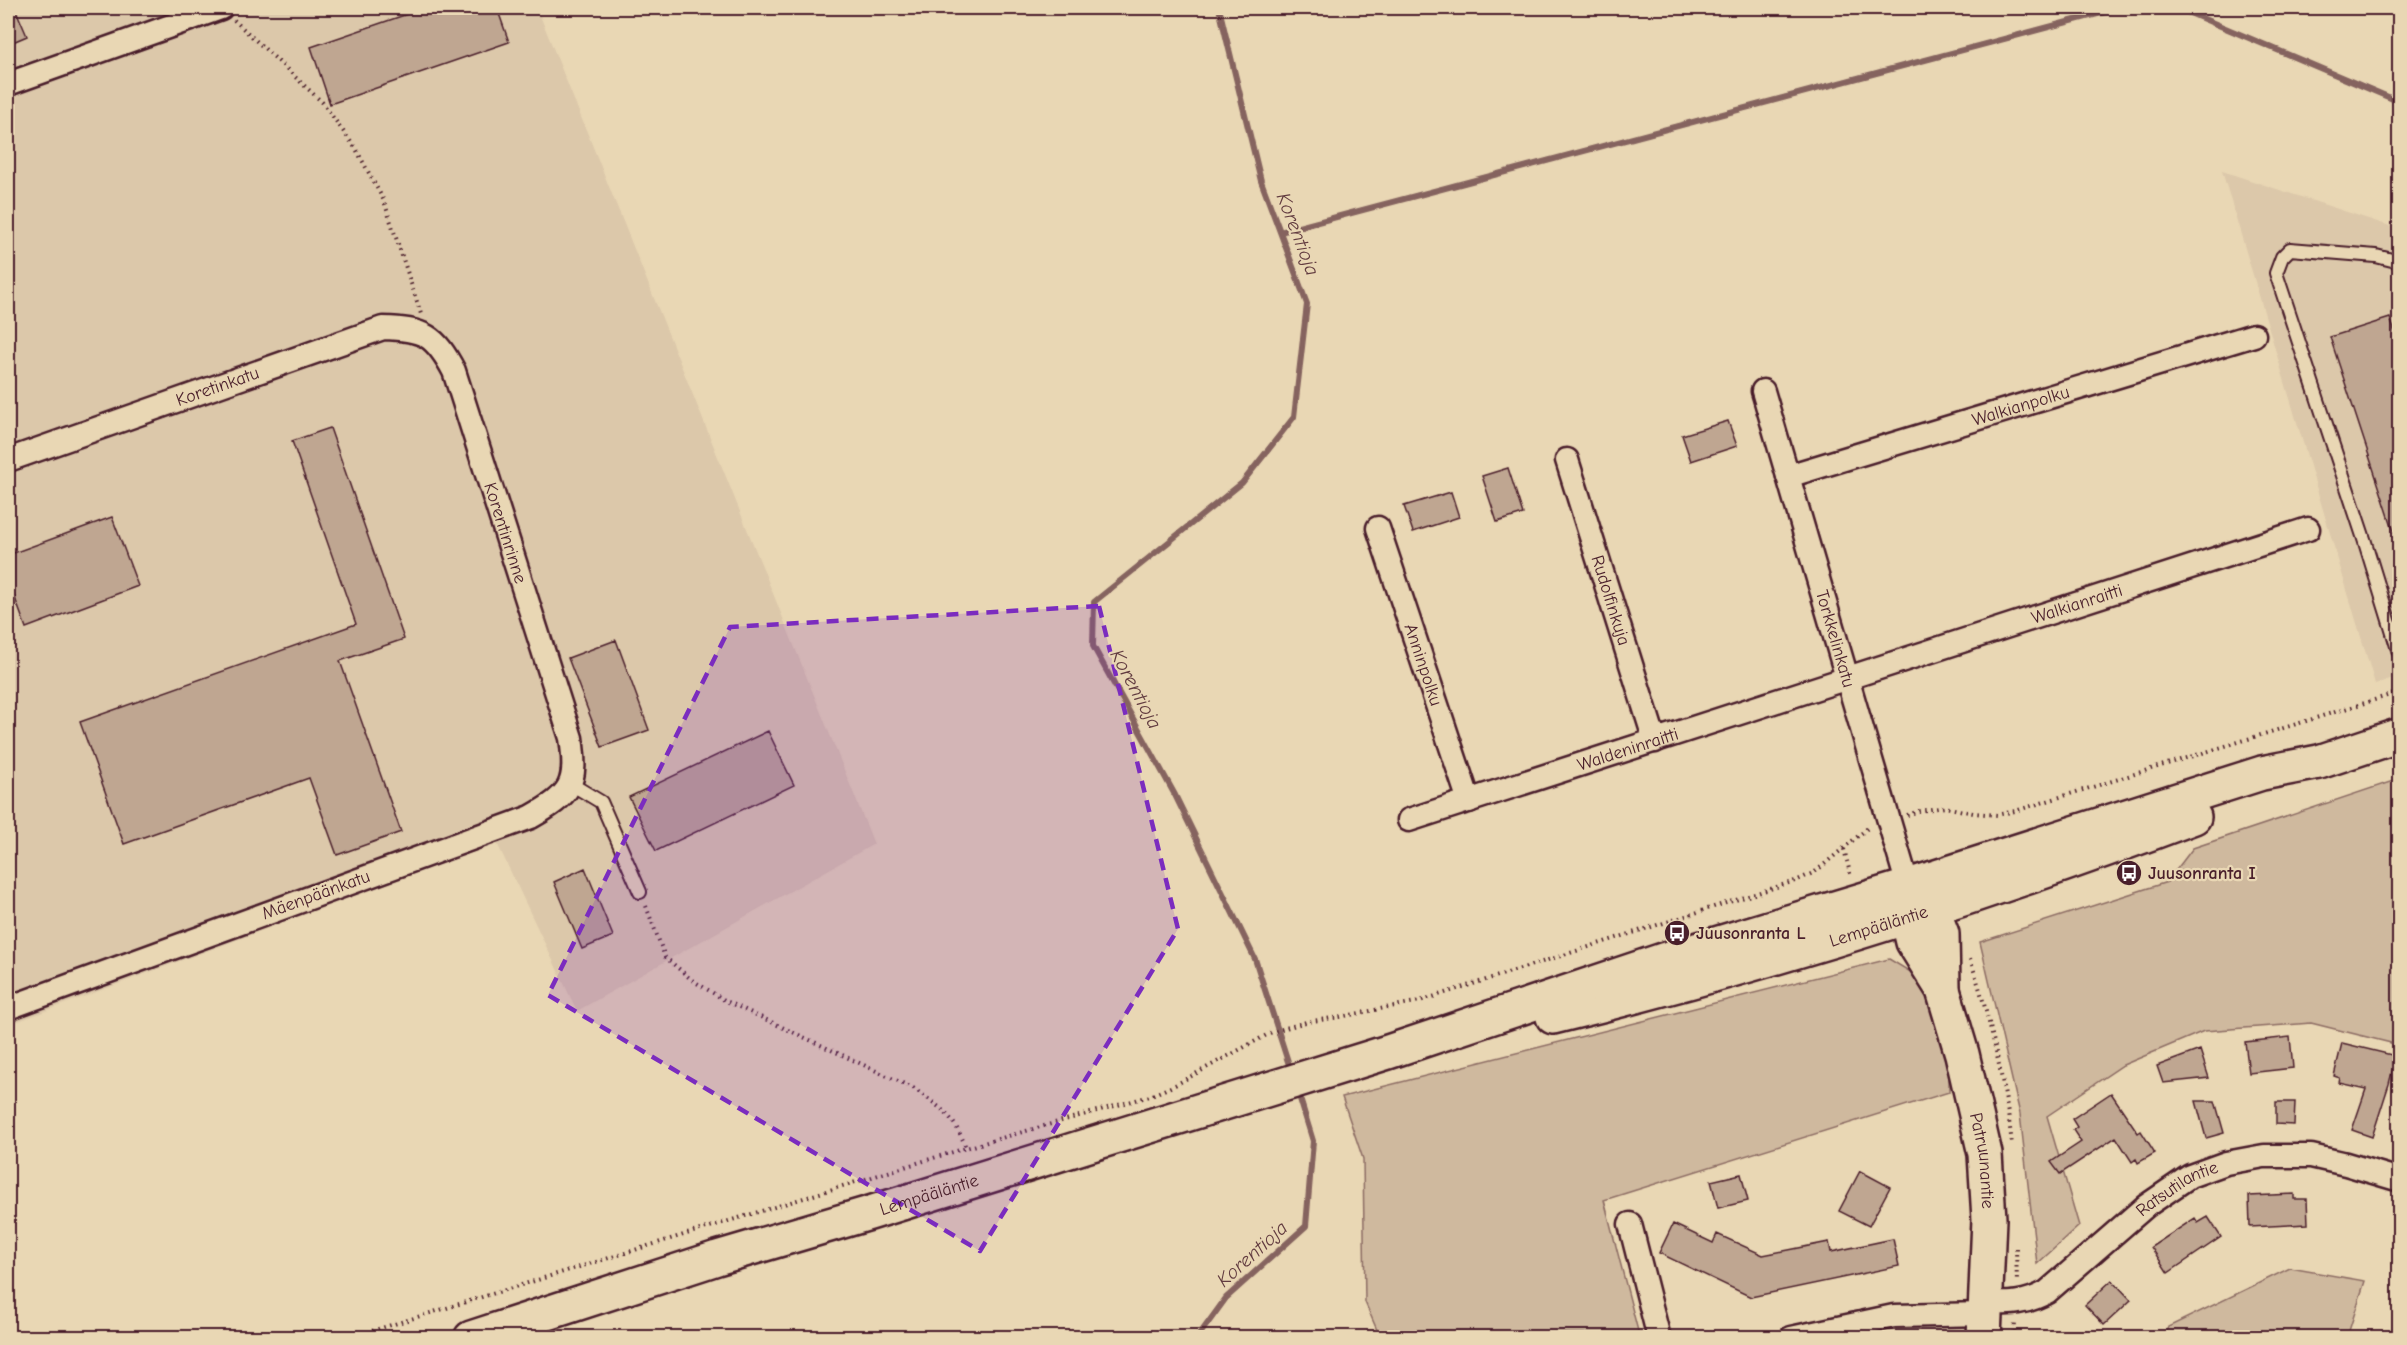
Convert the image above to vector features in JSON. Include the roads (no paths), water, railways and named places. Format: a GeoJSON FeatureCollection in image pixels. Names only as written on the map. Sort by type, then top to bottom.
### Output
{"type":"FeatureCollection","features":[{"type":"Feature","properties":{"kind":"main road","name":"Lempääläntie"},"geometry":{"type":"LineString","coordinates":[[471,1338],[717,1258],[870,1213],[1388,1052],[1666,959],[1916,904],[2159,830],[2269,788],[2319,762],[2400,735]]}},
{"type":"Feature","properties":{"kind":"main road","name":"Patruunantie"},"geometry":{"type":"LineString","coordinates":[[1916,904],[1942,934],[1943,990],[1962,1054],[1985,1154],[1989,1219],[1984,1318]]}},
{"type":"Feature","properties":{"kind":"street"},"geometry":{"type":"LineString","coordinates":[[8,84],[221,8]]}},
{"type":"Feature","properties":{"kind":"street","name":"Koretinkatu"},"geometry":{"type":"LineString","coordinates":[[8,460],[383,328],[408,328],[428,335]]}},
{"type":"Feature","properties":{"kind":"street","name":"Korentinrinne"},"geometry":{"type":"LineString","coordinates":[[428,335],[443,351],[454,371],[571,738],[575,763],[571,784]]}},
{"type":"Feature","properties":{"kind":"street","name":"Walkianpolku"},"geometry":{"type":"LineString","coordinates":[[1788,476],[2254,335]]}},
{"type":"Feature","properties":{"kind":"street","name":"Torkkelinkatu"},"geometry":{"type":"LineString","coordinates":[[1763,391],[1888,821],[1916,904]]}},
{"type":"Feature","properties":{"kind":"street","name":"Rudolfinkuja"},"geometry":{"type":"LineString","coordinates":[[1567,460],[1655,741]]}},
{"type":"Feature","properties":{"kind":"street","name":"Anninpolku"},"geometry":{"type":"LineString","coordinates":[[1378,528],[1469,801]]}},
{"type":"Feature","properties":{"kind":"street","name":"Walkianraitti"},"geometry":{"type":"LineString","coordinates":[[1846,678],[2308,529]]}},
{"type":"Feature","properties":{"kind":"street","name":"Waldeninraitti"},"geometry":{"type":"LineString","coordinates":[[1409,820],[1846,678]]}},
{"type":"Feature","properties":{"kind":"street","name":"Mäenpäänkatu"},"geometry":{"type":"LineString","coordinates":[[8,1008],[531,817],[556,802],[571,784]]}},
{"type":"Feature","properties":{"kind":"street","name":"Ratsutilantie"},"geometry":{"type":"LineString","coordinates":[[1799,1337],[1894,1316],[1984,1318],[2017,1303],[2033,1300],[2047,1292],[2146,1206],[2190,1176],[2226,1163],[2264,1156],[2311,1156],[2399,1177]]}},
{"type":"Feature","properties":{"kind":"street"},"geometry":{"type":"LineString","coordinates":[[1630,1224],[1659,1338]]}},
{"type":"Feature","properties":{"kind":"lane"},"geometry":{"type":"LineString","coordinates":[[2400,262],[2376,256],[2290,249],[2282,256],[2276,273],[2397,637],[2400,656]]}},
{"type":"Feature","properties":{"kind":"lane"},"geometry":{"type":"LineString","coordinates":[[571,784],[601,802],[640,892]]}},
{"type":"Feature","properties":{"kind":"waterway","name":"Korentioja"},"geometry":{"type":"LineString","coordinates":[[1219,8],[1261,181],[1307,304],[1294,417],[1242,483],[1094,602],[1093,646],[1175,795],[1255,959],[1291,1071]]}},
{"type":"Feature","properties":{"kind":"waterway"},"geometry":{"type":"LineString","coordinates":[[1280,232],[2120,8]]}},
{"type":"Feature","properties":{"kind":"waterway"},"geometry":{"type":"LineString","coordinates":[[2178,8],[2400,102]]}},
{"type":"Feature","properties":{"kind":"waterway","name":"Korentioja"},"geometry":{"type":"LineString","coordinates":[[1197,1338],[1226,1298],[1306,1226],[1313,1141],[1297,1089]]}},
{"type":"Feature","properties":{"kind":"place","name":"Juusonranta I"},"geometry":{"type":"Point","coordinates":[2129,873]}},
{"type":"Feature","properties":{"kind":"place","name":"Juusonranta L"},"geometry":{"type":"Point","coordinates":[1677,933]}}]}
